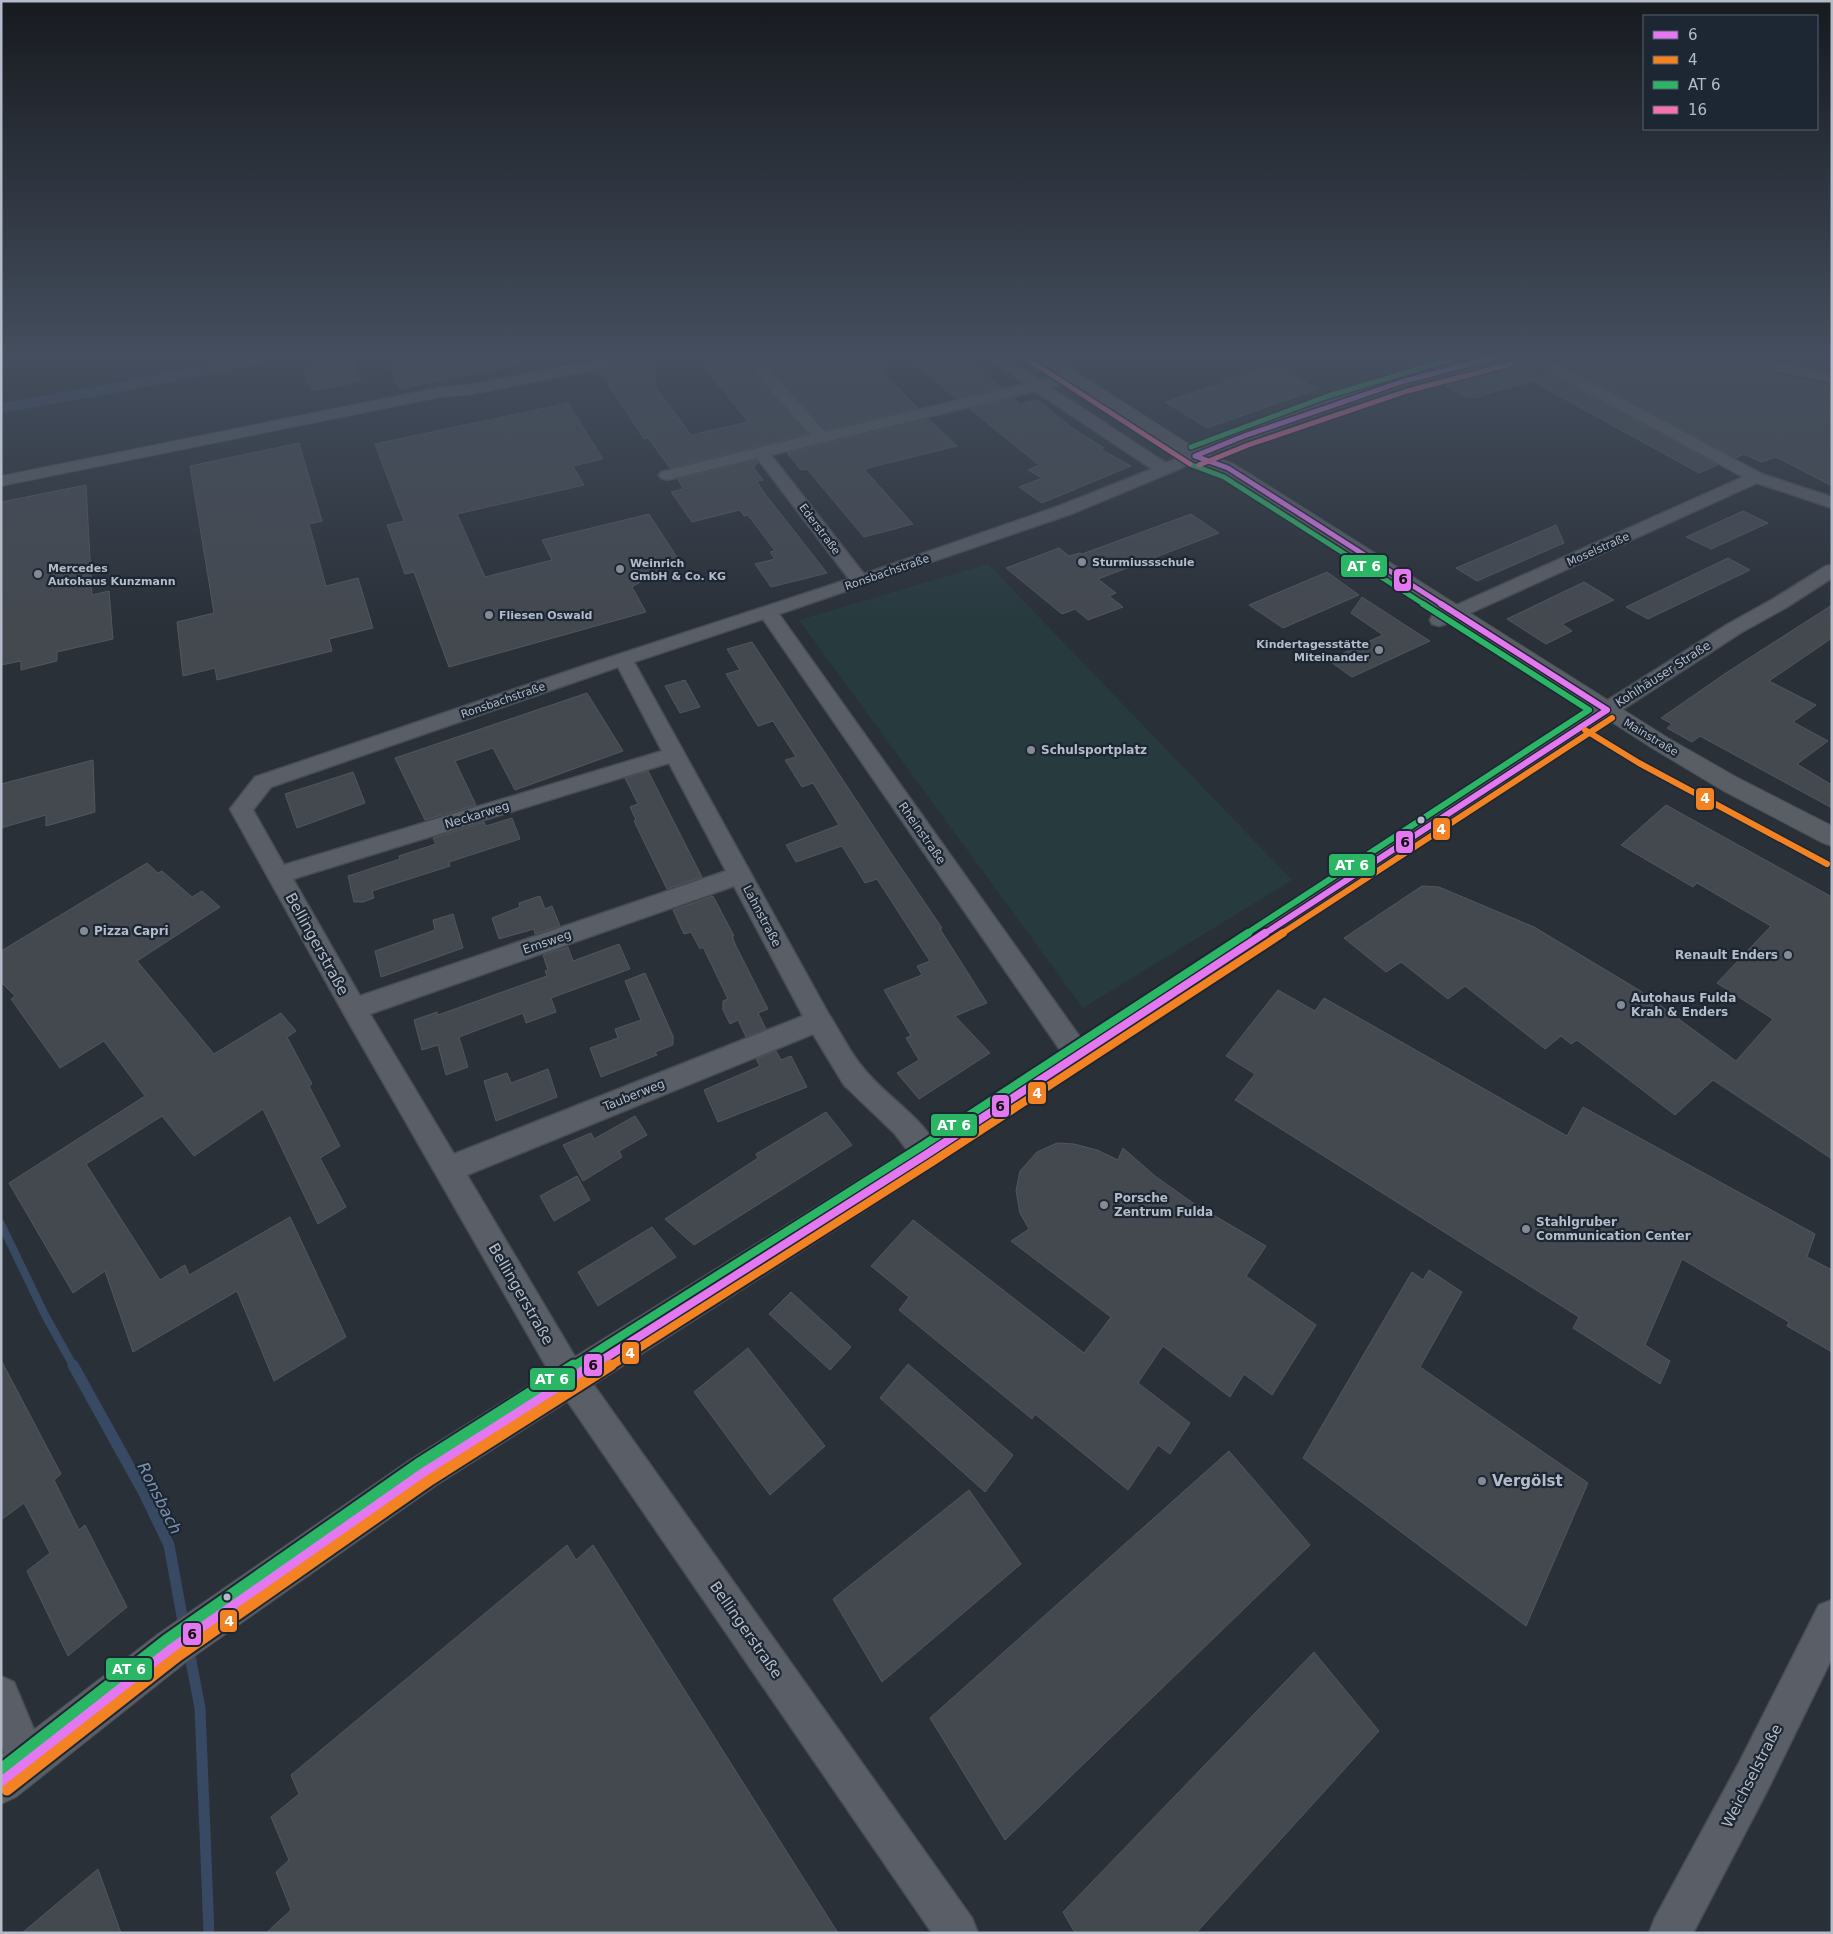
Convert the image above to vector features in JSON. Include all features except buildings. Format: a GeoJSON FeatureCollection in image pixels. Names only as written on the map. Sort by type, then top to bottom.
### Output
{"type":"FeatureCollection","features":[{"type":"Feature","properties":{"kind":"main road"},"geometry":{"type":"LineString","coordinates":[[1,481],[183,444]]}},
{"type":"Feature","properties":{"kind":"main road"},"geometry":{"type":"LineString","coordinates":[[1,489],[221,444]]}},
{"type":"Feature","properties":{"kind":"main road","name":"Mainstraße"},"geometry":{"type":"LineString","coordinates":[[1177,444],[1195,456],[1211,475],[1447,617],[1598,715],[1666,766],[1832,855]]}},
{"type":"Feature","properties":{"kind":"main road","name":"Mainstraße"},"geometry":{"type":"LineString","coordinates":[[1598,715],[1832,837]]}},
{"type":"Feature","properties":{"kind":"street"},"geometry":{"type":"LineString","coordinates":[[668,475],[795,444]]}},
{"type":"Feature","properties":{"kind":"street"},"geometry":{"type":"LineString","coordinates":[[1126,444],[1164,469]]}},
{"type":"Feature","properties":{"kind":"street","name":"Ronsbachstraße"},"geometry":{"type":"LineString","coordinates":[[263,782],[1065,510],[1224,444]]}},
{"type":"Feature","properties":{"kind":"street"},"geometry":{"type":"LineString","coordinates":[[1695,444],[1756,477],[1832,503]]}},
{"type":"Feature","properties":{"kind":"street","name":"Ederstraße"},"geometry":{"type":"LineString","coordinates":[[761,452],[860,581]]}},
{"type":"Feature","properties":{"kind":"street","name":"Moselstraße"},"geometry":{"type":"LineString","coordinates":[[1447,617],[1756,477]]}},
{"type":"Feature","properties":{"kind":"street","name":"Kohlhäuser Straße"},"geometry":{"type":"LineString","coordinates":[[14,1771],[188,1636],[424,1472],[927,1154],[1598,715],[1735,628],[1780,603],[1832,570]]}},
{"type":"Feature","properties":{"kind":"street","name":"Rheinstraße"},"geometry":{"type":"LineString","coordinates":[[767,611],[1078,1055]]}},
{"type":"Feature","properties":{"kind":"street","name":"Lahnstraße"},"geometry":{"type":"LineString","coordinates":[[623,659],[819,1020],[854,1077],[905,1125],[927,1154]]}},
{"type":"Feature","properties":{"kind":"street","name":"Neckarweg"},"geometry":{"type":"LineString","coordinates":[[279,876],[675,754]]}},
{"type":"Feature","properties":{"kind":"street","name":"Bellingerstraße"},"geometry":{"type":"LineString","coordinates":[[263,782],[241,809],[354,1009],[570,1378],[958,1933]]}},
{"type":"Feature","properties":{"kind":"street","name":"Emsweg"},"geometry":{"type":"LineString","coordinates":[[354,1009],[740,875]]}},
{"type":"Feature","properties":{"kind":"street","name":"Tauberweg"},"geometry":{"type":"LineString","coordinates":[[449,1169],[819,1020]]}},
{"type":"Feature","properties":{"kind":"street","name":"Weichselstraße"},"geometry":{"type":"LineString","coordinates":[[1670,1933],[1754,1775],[1832,1618]]}},
{"type":"Feature","properties":{"kind":"street"},"geometry":{"type":"LineString","coordinates":[[1,1695],[14,1771]]}},
{"type":"Feature","properties":{"kind":"green space","name":"Schulsportplatz"},"geometry":{"type":"Polygon","coordinates":[[[988,564],[1292,880],[1083,1008],[799,620],[988,564]]]}},
{"type":"Feature","properties":{"kind":"waterway","name":"Ronsbach"},"geometry":{"type":"LineString","coordinates":[[1,1224],[45,1315],[74,1367]]}},
{"type":"Feature","properties":{"kind":"waterway","name":"Ronsbach"},"geometry":{"type":"LineString","coordinates":[[73,1365],[144,1493],[169,1545],[184,1627]]}},
{"type":"Feature","properties":{"kind":"waterway","name":"Ronsbach"},"geometry":{"type":"LineString","coordinates":[[189,1651],[200,1708],[209,1933]]}},
{"type":"Feature","properties":{"kind":"transit line","name":"16"},"geometry":{"type":"LineString","coordinates":[[1159,444],[1190,464]]}},
{"type":"Feature","properties":{"kind":"transit line"},"geometry":{"type":"LineString","coordinates":[[1191,447],[1198,444]]}},
{"type":"Feature","properties":{"kind":"transit line","name":"6"},"geometry":{"type":"LineString","coordinates":[[1195,456],[1224,444]]}},
{"type":"Feature","properties":{"kind":"transit line","name":"16"},"geometry":{"type":"LineString","coordinates":[[1199,465],[1250,444]]}},
{"type":"Feature","properties":{"kind":"transit line","name":"6"},"geometry":{"type":"LineString","coordinates":[[1195,456],[1228,468],[1607,710]]}},
{"type":"Feature","properties":{"kind":"transit line"},"geometry":{"type":"LineString","coordinates":[[1,1769],[166,1640],[418,1464],[922,1146],[1589,710],[1224,477],[1192,465]]}},
{"type":"Feature","properties":{"kind":"transit line","name":"6"},"geometry":{"type":"LineString","coordinates":[[1,1782],[172,1648],[424,1472],[927,1154],[1607,710]]}},
{"type":"Feature","properties":{"kind":"transit line","name":"4"},"geometry":{"type":"LineString","coordinates":[[7,1790],[178,1656],[430,1480],[932,1162],[1612,718]]}},
{"type":"Feature","properties":{"kind":"transit line","name":"4"},"geometry":{"type":"LineString","coordinates":[[1585,730],[1639,763],[1827,864]]}},
{"type":"Feature","properties":{"kind":"place","name":"Sturmiussschule"},"geometry":{"type":"Point","coordinates":[1082,562]}},
{"type":"Feature","properties":{"kind":"place","name":"Weinrich GmbH & Co. KG"},"geometry":{"type":"Point","coordinates":[620,569]}},
{"type":"Feature","properties":{"kind":"place","name":"Mercedes Autohaus Kunzmann"},"geometry":{"type":"Point","coordinates":[38,574]}},
{"type":"Feature","properties":{"kind":"place","name":"Fliesen Oswald"},"geometry":{"type":"Point","coordinates":[489,615]}},
{"type":"Feature","properties":{"kind":"place","name":"Kindertagesstätte Miteinander"},"geometry":{"type":"Point","coordinates":[1379,650]}},
{"type":"Feature","properties":{"kind":"place","name":"Schulsportplatz"},"geometry":{"type":"Point","coordinates":[1031,750]}},
{"type":"Feature","properties":{"kind":"place","name":"Pizza Capri"},"geometry":{"type":"Point","coordinates":[84,931]}},
{"type":"Feature","properties":{"kind":"place","name":"Renault Enders"},"geometry":{"type":"Point","coordinates":[1788,955]}},
{"type":"Feature","properties":{"kind":"place","name":"Autohaus Fulda Krah & Enders"},"geometry":{"type":"Point","coordinates":[1621,1005]}},
{"type":"Feature","properties":{"kind":"place","name":"Porsche Zentrum Fulda"},"geometry":{"type":"Point","coordinates":[1104,1205]}},
{"type":"Feature","properties":{"kind":"place","name":"Stahlgruber Communication Center"},"geometry":{"type":"Point","coordinates":[1526,1229]}},
{"type":"Feature","properties":{"kind":"place","name":"Vergölst"},"geometry":{"type":"Point","coordinates":[1482,1481]}}]}
